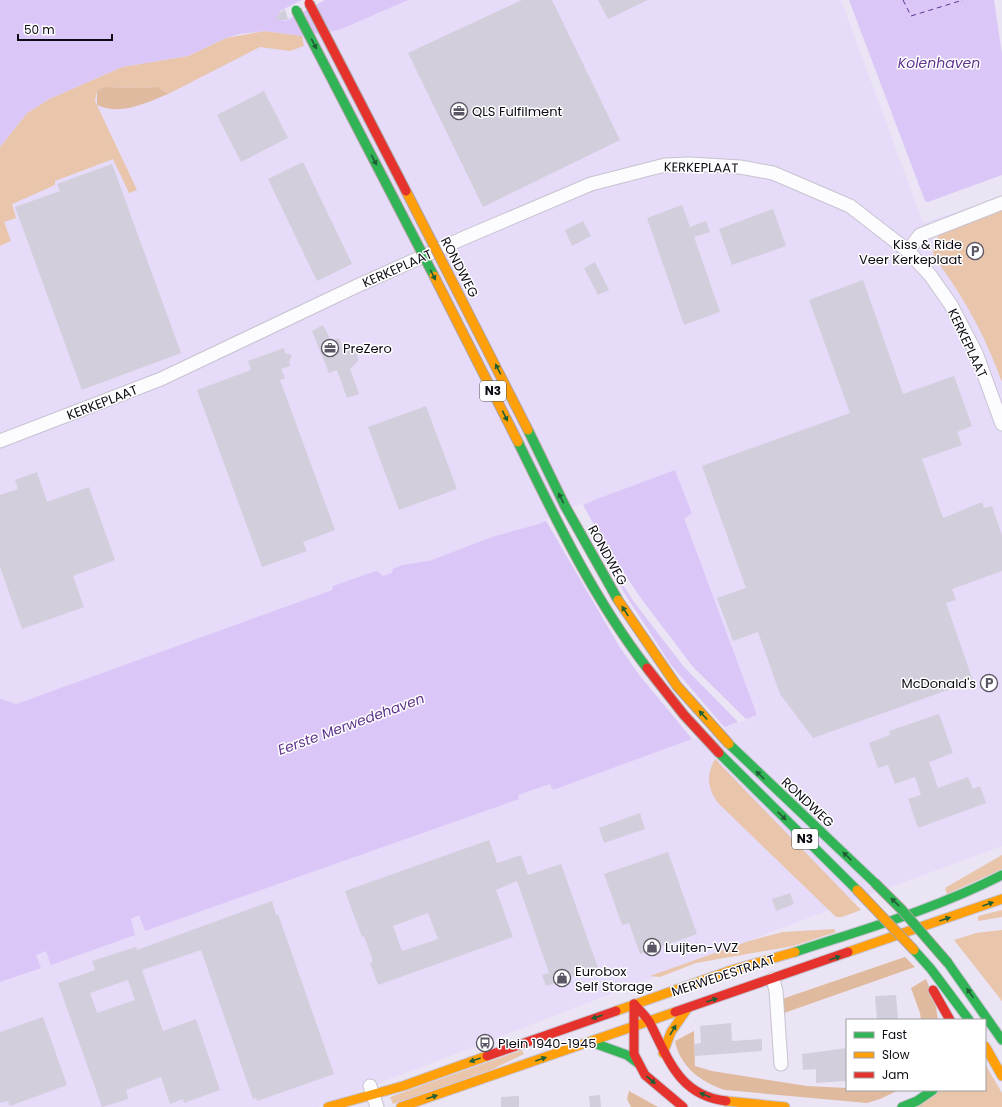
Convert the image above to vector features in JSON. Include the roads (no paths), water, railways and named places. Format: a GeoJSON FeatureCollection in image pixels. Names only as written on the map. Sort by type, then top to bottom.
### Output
{"type":"FeatureCollection","features":[{"type":"Feature","properties":{"kind":"main road","name":"RONDWEG"},"geometry":{"type":"LineString","coordinates":[[291,0],[489,383],[552,510],[605,606],[630,646],[664,691],[719,753],[857,890],[914,950],[927,976],[968,1019]]}},
{"type":"Feature","properties":{"kind":"main road","name":"RONDWEG"},"geometry":{"type":"LineString","coordinates":[[308,0],[495,363],[565,506],[615,594],[644,640],[677,686],[729,744],[902,910],[948,963],[1002,1040]]}},
{"type":"Feature","properties":{"kind":"main road","name":"MERWEDESTRAAT"},"geometry":{"type":"LineString","coordinates":[[328,1107],[374,1096],[732,970],[800,951],[924,910],[977,888],[1002,875]]}},
{"type":"Feature","properties":{"kind":"main road","name":"MERWEDESTRAAT"},"geometry":{"type":"LineString","coordinates":[[401,1107],[1002,899]]}},
{"type":"Feature","properties":{"kind":"main road","name":"N3"},"geometry":{"type":"LineString","coordinates":[[927,976],[950,1019]]}},
{"type":"Feature","properties":{"kind":"main road"},"geometry":{"type":"LineString","coordinates":[[634,1004],[649,1022],[663,1053],[681,1080],[704,1095],[721,1100],[785,1107]]}},
{"type":"Feature","properties":{"kind":"main road"},"geometry":{"type":"LineString","coordinates":[[634,1004],[633,1051],[639,1064],[645,1075],[683,1107]]}},
{"type":"Feature","properties":{"kind":"main road"},"geometry":{"type":"LineString","coordinates":[[663,1053],[671,1032],[687,1009]]}},
{"type":"Feature","properties":{"kind":"main road","name":"N3"},"geometry":{"type":"LineString","coordinates":[[991,1023],[1002,1030]]}},
{"type":"Feature","properties":{"kind":"main road"},"geometry":{"type":"LineString","coordinates":[[591,1042],[627,1055],[639,1064]]}},
{"type":"Feature","properties":{"kind":"main road"},"geometry":{"type":"LineString","coordinates":[[986,1048],[1002,1076]]}},
{"type":"Feature","properties":{"kind":"main road"},"geometry":{"type":"LineString","coordinates":[[902,1107],[917,1101],[932,1091]]}},
{"type":"Feature","properties":{"kind":"street","name":"KERKEPLAAT"},"geometry":{"type":"LineString","coordinates":[[0,441],[161,379],[371,280],[584,187],[616,176],[665,165],[740,166],[774,173],[850,206],[908,251],[930,275],[951,305],[976,353],[1002,424]]}},
{"type":"Feature","properties":{"kind":"street"},"geometry":{"type":"LineString","coordinates":[[908,251],[920,235],[1002,203]]}},
{"type":"Feature","properties":{"kind":"street"},"geometry":{"type":"LineString","coordinates":[[773,979],[776,991],[781,1064]]}},
{"type":"Feature","properties":{"kind":"water"},"geometry":{"type":"Polygon","coordinates":[[[0,0],[302,0],[280,11],[277,19],[286,21],[325,0],[408,0],[339,30],[302,36],[265,31],[240,34],[226,38],[188,56],[122,67],[49,99],[27,113],[0,147],[0,0]]]}},
{"type":"Feature","properties":{"kind":"water","name":"Kolenhaven"},"geometry":{"type":"Polygon","coordinates":[[[849,0],[994,0],[1002,54],[1002,175],[928,202],[925,201],[849,0]]]}},
{"type":"Feature","properties":{"kind":"water","name":"Eerste Merwedehaven"},"geometry":{"type":"Polygon","coordinates":[[[675,470],[692,514],[684,518],[757,715],[553,790],[550,784],[518,795],[519,799],[145,931],[139,915],[131,919],[135,935],[51,965],[46,951],[36,955],[41,968],[0,982],[0,699],[16,704],[332,590],[333,586],[373,572],[377,571],[383,576],[392,573],[393,569],[402,565],[429,561],[495,536],[539,524],[597,499],[675,470]]]}},
{"type":"Feature","properties":{"kind":"place","name":"QLS Fulfilment"},"geometry":{"type":"Point","coordinates":[459,111]}},
{"type":"Feature","properties":{"kind":"place","name":"Kiss & Ride Veer Kerkeplaat"},"geometry":{"type":"Point","coordinates":[975,251]}},
{"type":"Feature","properties":{"kind":"place","name":"PreZero"},"geometry":{"type":"Point","coordinates":[330,348]}},
{"type":"Feature","properties":{"kind":"place","name":"McDonald's"},"geometry":{"type":"Point","coordinates":[989,683]}},
{"type":"Feature","properties":{"kind":"place","name":"Luijten-VVZ"},"geometry":{"type":"Point","coordinates":[652,947]}},
{"type":"Feature","properties":{"kind":"place","name":"Eurobox Self Storage"},"geometry":{"type":"Point","coordinates":[562,978]}},
{"type":"Feature","properties":{"kind":"place","name":"Plein 1940-1945"},"geometry":{"type":"Point","coordinates":[485,1043]}}]}
